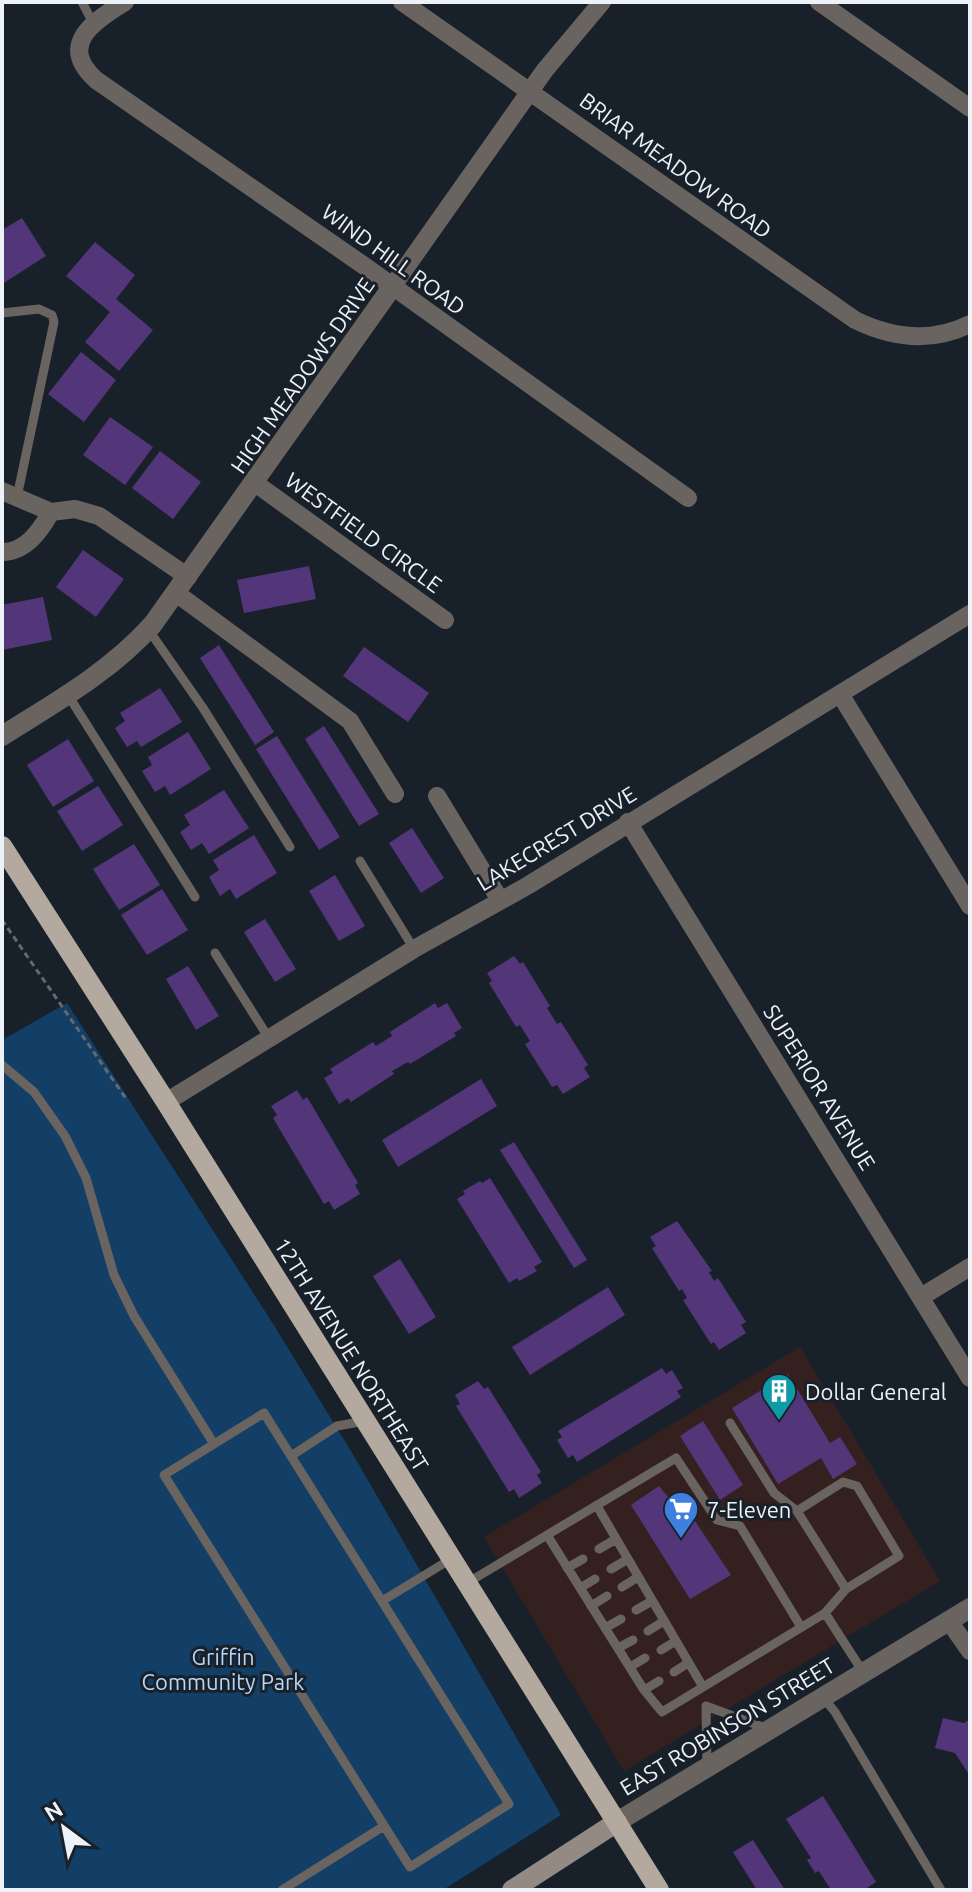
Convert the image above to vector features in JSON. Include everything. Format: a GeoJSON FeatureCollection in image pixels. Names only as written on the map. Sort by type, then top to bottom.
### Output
{"type":"FeatureCollection","features":[{"type":"Feature","properties":{"kind":"main road","name":"12TH AVENUE NORTHEAST"},"geometry":{"type":"LineString","coordinates":[[2,846],[166,1102],[659,1890]]}},
{"type":"Feature","properties":{"kind":"main road","name":"EAST ROBINSON STREET"},"geometry":{"type":"LineString","coordinates":[[512,1890],[617,1822]]}},
{"type":"Feature","properties":{"kind":"street"},"geometry":{"type":"LineString","coordinates":[[93,23],[125,2]]}},
{"type":"Feature","properties":{"kind":"street","name":"BRIAR MEADOW ROAD"},"geometry":{"type":"LineString","coordinates":[[402,2],[855,320],[891,335],[934,336],[970,324]]}},
{"type":"Feature","properties":{"kind":"street","name":"HIGH MEADOWS DRIVE"},"geometry":{"type":"LineString","coordinates":[[2,736],[112,664],[148,629],[255,483],[530,91],[602,2]]}},
{"type":"Feature","properties":{"kind":"street"},"geometry":{"type":"LineString","coordinates":[[819,2],[970,108]]}},
{"type":"Feature","properties":{"kind":"street","name":"WIND HILL ROAD"},"geometry":{"type":"LineString","coordinates":[[93,23],[82,39],[79,56],[86,71],[102,86],[163,125],[688,498]]}},
{"type":"Feature","properties":{"kind":"street","name":"WESTFIELD CIRCLE"},"geometry":{"type":"LineString","coordinates":[[255,483],[445,620]]}},
{"type":"Feature","properties":{"kind":"street"},"geometry":{"type":"LineString","coordinates":[[10,494],[51,512],[75,509],[99,516],[350,721],[395,794]]}},
{"type":"Feature","properties":{"kind":"street"},"geometry":{"type":"LineString","coordinates":[[2,552],[30,541],[51,512]]}},
{"type":"Feature","properties":{"kind":"street","name":"LAKECREST DRIVE"},"geometry":{"type":"LineString","coordinates":[[166,1102],[970,614]]}},
{"type":"Feature","properties":{"kind":"street"},"geometry":{"type":"LineString","coordinates":[[840,694],[970,906]]}},
{"type":"Feature","properties":{"kind":"street"},"geometry":{"type":"LineString","coordinates":[[437,796],[500,900]]}},
{"type":"Feature","properties":{"kind":"street","name":"SUPERIOR AVENUE"},"geometry":{"type":"LineString","coordinates":[[628,822],[970,1378]]}},
{"type":"Feature","properties":{"kind":"street"},"geometry":{"type":"LineString","coordinates":[[921,1297],[970,1267]]}},
{"type":"Feature","properties":{"kind":"street","name":"EAST ROBINSON STREET"},"geometry":{"type":"LineString","coordinates":[[617,1822],[970,1608]]}},
{"type":"Feature","properties":{"kind":"street"},"geometry":{"type":"LineString","coordinates":[[949,1621],[970,1651]]}},
{"type":"Feature","properties":{"kind":"lane"},"geometry":{"type":"LineString","coordinates":[[82,2],[93,23]]}},
{"type":"Feature","properties":{"kind":"lane"},"geometry":{"type":"LineString","coordinates":[[2,313],[39,309],[52,315],[54,322],[10,494]]}},
{"type":"Feature","properties":{"kind":"lane"},"geometry":{"type":"LineString","coordinates":[[148,629],[203,708],[290,847]]}},
{"type":"Feature","properties":{"kind":"lane"},"geometry":{"type":"LineString","coordinates":[[68,695],[195,897]]}},
{"type":"Feature","properties":{"kind":"lane"},"geometry":{"type":"LineString","coordinates":[[360,861],[414,949]]}},
{"type":"Feature","properties":{"kind":"lane"},"geometry":{"type":"LineString","coordinates":[[215,953],[270,1040]]}},
{"type":"Feature","properties":{"kind":"lane"},"geometry":{"type":"LineString","coordinates":[[2,1065],[34,1092],[65,1136],[86,1178],[114,1275],[134,1316],[214,1444]]}},
{"type":"Feature","properties":{"kind":"lane"},"geometry":{"type":"LineString","coordinates":[[264,1413],[509,1804],[410,1867],[164,1475],[214,1444],[264,1413]]}},
{"type":"Feature","properties":{"kind":"lane"},"geometry":{"type":"LineString","coordinates":[[291,1456],[337,1426],[365,1421]]}},
{"type":"Feature","properties":{"kind":"lane"},"geometry":{"type":"LineString","coordinates":[[730,1423],[774,1493],[797,1511],[846,1589]]}},
{"type":"Feature","properties":{"kind":"lane"},"geometry":{"type":"LineString","coordinates":[[467,1583],[676,1458],[717,1520],[740,1526],[801,1627]]}},
{"type":"Feature","properties":{"kind":"lane"},"geometry":{"type":"LineString","coordinates":[[547,1535],[644,1690],[662,1712],[825,1613],[846,1589],[899,1556],[857,1486],[843,1482],[797,1511]]}},
{"type":"Feature","properties":{"kind":"lane"},"geometry":{"type":"LineString","coordinates":[[597,1506],[676,1641],[700,1689],[706,1706],[707,1767]]}},
{"type":"Feature","properties":{"kind":"lane"},"geometry":{"type":"LineString","coordinates":[[599,1549],[616,1539]]}},
{"type":"Feature","properties":{"kind":"lane"},"geometry":{"type":"LineString","coordinates":[[382,1601],[452,1559]]}},
{"type":"Feature","properties":{"kind":"lane"},"geometry":{"type":"LineString","coordinates":[[567,1568],[583,1559]]}},
{"type":"Feature","properties":{"kind":"lane"},"geometry":{"type":"LineString","coordinates":[[611,1569],[628,1559]]}},
{"type":"Feature","properties":{"kind":"lane"},"geometry":{"type":"LineString","coordinates":[[622,1587],[638,1577]]}},
{"type":"Feature","properties":{"kind":"lane"},"geometry":{"type":"LineString","coordinates":[[580,1588],[595,1579]]}},
{"type":"Feature","properties":{"kind":"lane"},"geometry":{"type":"LineString","coordinates":[[591,1606],[607,1596]]}},
{"type":"Feature","properties":{"kind":"lane"},"geometry":{"type":"LineString","coordinates":[[636,1610],[652,1601]]}},
{"type":"Feature","properties":{"kind":"lane"},"geometry":{"type":"LineString","coordinates":[[825,1613],[863,1672]]}},
{"type":"Feature","properties":{"kind":"lane"},"geometry":{"type":"LineString","coordinates":[[605,1628],[621,1619]]}},
{"type":"Feature","properties":{"kind":"lane"},"geometry":{"type":"LineString","coordinates":[[648,1631],[664,1621]]}},
{"type":"Feature","properties":{"kind":"lane"},"geometry":{"type":"LineString","coordinates":[[618,1648],[633,1640]]}},
{"type":"Feature","properties":{"kind":"lane"},"geometry":{"type":"LineString","coordinates":[[661,1650],[676,1641]]}},
{"type":"Feature","properties":{"kind":"lane"},"geometry":{"type":"LineString","coordinates":[[630,1667],[645,1658]]}},
{"type":"Feature","properties":{"kind":"lane"},"geometry":{"type":"LineString","coordinates":[[674,1672],[688,1663]]}},
{"type":"Feature","properties":{"kind":"lane"},"geometry":{"type":"LineString","coordinates":[[644,1690],[659,1681]]}},
{"type":"Feature","properties":{"kind":"lane"},"geometry":{"type":"LineString","coordinates":[[822,1696],[835,1712],[941,1890]]}},
{"type":"Feature","properties":{"kind":"lane"},"geometry":{"type":"LineString","coordinates":[[706,1706],[768,1729]]}},
{"type":"Feature","properties":{"kind":"lane"},"geometry":{"type":"LineString","coordinates":[[282,1890],[384,1826]]}},
{"type":"Feature","properties":{"kind":"path"},"geometry":{"type":"LineString","coordinates":[[2,920],[127,1100]]}},
{"type":"Feature","properties":{"kind":"shaded area"},"geometry":{"type":"Polygon","coordinates":[[[800,1347],[940,1581],[624,1771],[484,1537],[800,1347]]]}},
{"type":"Feature","properties":{"kind":"green space","name":"Griffin Community Park"},"geometry":{"type":"Polygon","coordinates":[[[67,1003],[354,1456],[561,1815],[443,1890],[2,1890],[2,1040],[67,1003]]]}},
{"type":"Feature","properties":{"kind":"building"},"geometry":{"type":"Polygon","coordinates":[[[22,218],[46,256],[2,284],[2,230],[22,218]]]}},
{"type":"Feature","properties":{"kind":"building"},"geometry":{"type":"Polygon","coordinates":[[[95,242],[135,275],[116,299],[153,330],[119,371],[85,342],[110,312],[66,276],[95,242]]]}},
{"type":"Feature","properties":{"kind":"building"},"geometry":{"type":"Polygon","coordinates":[[[81,352],[116,380],[84,422],[48,394],[81,352]]]}},
{"type":"Feature","properties":{"kind":"building"},"geometry":{"type":"Polygon","coordinates":[[[110,417],[153,447],[125,485],[83,455],[110,417]]]}},
{"type":"Feature","properties":{"kind":"building"},"geometry":{"type":"Polygon","coordinates":[[[160,451],[201,482],[173,519],[132,488],[160,451]]]}},
{"type":"Feature","properties":{"kind":"building"},"geometry":{"type":"Polygon","coordinates":[[[83,550],[124,579],[96,617],[56,587],[83,550]]]}},
{"type":"Feature","properties":{"kind":"building"},"geometry":{"type":"Polygon","coordinates":[[[309,566],[316,599],[244,613],[237,580],[309,566]]]}},
{"type":"Feature","properties":{"kind":"building"},"geometry":{"type":"Polygon","coordinates":[[[43,597],[52,640],[2,650],[2,605],[43,597]]]}},
{"type":"Feature","properties":{"kind":"building"},"geometry":{"type":"Polygon","coordinates":[[[219,645],[274,732],[255,745],[200,658],[219,645]]]}},
{"type":"Feature","properties":{"kind":"building"},"geometry":{"type":"Polygon","coordinates":[[[364,647],[429,693],[408,722],[343,676],[364,647]]]}},
{"type":"Feature","properties":{"kind":"building"},"geometry":{"type":"Polygon","coordinates":[[[160,688],[182,722],[141,747],[137,741],[127,747],[115,728],[125,721],[120,713],[160,688]]]}},
{"type":"Feature","properties":{"kind":"building"},"geometry":{"type":"Polygon","coordinates":[[[324,726],[379,814],[359,826],[305,739],[324,726]]]}},
{"type":"Feature","properties":{"kind":"building"},"geometry":{"type":"Polygon","coordinates":[[[188,732],[211,769],[170,795],[165,786],[155,792],[142,771],[152,765],[148,757],[188,732]]]}},
{"type":"Feature","properties":{"kind":"building"},"geometry":{"type":"Polygon","coordinates":[[[277,736],[340,837],[319,850],[256,749],[277,736]]]}},
{"type":"Feature","properties":{"kind":"building"},"geometry":{"type":"Polygon","coordinates":[[[68,739],[94,781],[53,807],[27,765],[68,739]]]}},
{"type":"Feature","properties":{"kind":"building"},"geometry":{"type":"Polygon","coordinates":[[[98,786],[123,825],[82,851],[57,811],[98,786]]]}},
{"type":"Feature","properties":{"kind":"building"},"geometry":{"type":"Polygon","coordinates":[[[224,790],[249,828],[209,854],[202,843],[191,850],[180,832],[190,825],[184,815],[224,790]]]}},
{"type":"Feature","properties":{"kind":"building"},"geometry":{"type":"Polygon","coordinates":[[[412,828],[444,878],[421,893],[389,843],[412,828]]]}},
{"type":"Feature","properties":{"kind":"building"},"geometry":{"type":"Polygon","coordinates":[[[254,835],[277,873],[236,899],[230,889],[220,896],[209,877],[219,870],[213,860],[254,835]]]}},
{"type":"Feature","properties":{"kind":"building"},"geometry":{"type":"Polygon","coordinates":[[[134,844],[160,885],[119,910],[93,869],[134,844]]]}},
{"type":"Feature","properties":{"kind":"building"},"geometry":{"type":"Polygon","coordinates":[[[335,875],[365,926],[339,941],[309,891],[335,875]]]}},
{"type":"Feature","properties":{"kind":"building"},"geometry":{"type":"Polygon","coordinates":[[[162,889],[188,930],[147,955],[121,915],[162,889]]]}},
{"type":"Feature","properties":{"kind":"building"},"geometry":{"type":"Polygon","coordinates":[[[265,919],[296,969],[275,982],[244,932],[265,919]]]}},
{"type":"Feature","properties":{"kind":"building"},"geometry":{"type":"Polygon","coordinates":[[[514,956],[520,964],[523,962],[550,1006],[547,1008],[557,1024],[561,1022],[588,1065],[584,1068],[590,1077],[563,1094],[557,1085],[552,1087],[525,1044],[530,1041],[520,1025],[516,1027],[489,983],[492,981],[487,973],[514,956]]]}},
{"type":"Feature","properties":{"kind":"building"},"geometry":{"type":"Polygon","coordinates":[[[188,966],[219,1016],[196,1030],[166,979],[188,966]]]}},
{"type":"Feature","properties":{"kind":"building"},"geometry":{"type":"Polygon","coordinates":[[[435,1003],[438,1008],[447,1003],[462,1028],[454,1033],[456,1036],[410,1064],[408,1062],[392,1071],[394,1074],[351,1102],[348,1098],[339,1104],[324,1078],[333,1073],[330,1069],[373,1042],[376,1046],[392,1036],[390,1032],[435,1003]]]}},
{"type":"Feature","properties":{"kind":"building"},"geometry":{"type":"Polygon","coordinates":[[[481,1079],[497,1106],[398,1167],[382,1140],[481,1079]]]}},
{"type":"Feature","properties":{"kind":"building"},"geometry":{"type":"Polygon","coordinates":[[[297,1090],[303,1100],[307,1097],[358,1183],[355,1185],[360,1194],[334,1210],[329,1201],[324,1204],[273,1118],[277,1115],[271,1106],[297,1090]]]}},
{"type":"Feature","properties":{"kind":"building"},"geometry":{"type":"Polygon","coordinates":[[[514,1142],[587,1260],[574,1268],[500,1150],[514,1142]]]}},
{"type":"Feature","properties":{"kind":"building"},"geometry":{"type":"Polygon","coordinates":[[[490,1178],[542,1262],[534,1267],[537,1271],[519,1281],[517,1278],[509,1283],[457,1199],[465,1194],[463,1191],[490,1178]]]}},
{"type":"Feature","properties":{"kind":"building"},"geometry":{"type":"Polygon","coordinates":[[[677,1221],[712,1271],[709,1272],[714,1281],[718,1278],[746,1322],[741,1325],[746,1333],[719,1350],[714,1342],[711,1344],[683,1300],[687,1298],[682,1289],[679,1291],[652,1248],[656,1246],[650,1237],[677,1221]]]}},
{"type":"Feature","properties":{"kind":"building"},"geometry":{"type":"Polygon","coordinates":[[[400,1259],[436,1317],[409,1334],[373,1276],[400,1259]]]}},
{"type":"Feature","properties":{"kind":"building"},"geometry":{"type":"Polygon","coordinates":[[[608,1287],[625,1315],[530,1375],[512,1347],[608,1287]]]}},
{"type":"Feature","properties":{"kind":"building"},"geometry":{"type":"Polygon","coordinates":[[[662,1368],[666,1374],[672,1370],[683,1388],[677,1391],[681,1397],[577,1462],[573,1455],[568,1458],[557,1440],[562,1437],[558,1431],[662,1368]]]}},
{"type":"Feature","properties":{"kind":"building","name":"Dollar General"},"geometry":{"type":"Polygon","coordinates":[[[788,1374],[830,1443],[840,1437],[857,1464],[833,1479],[821,1458],[778,1484],[732,1408],[788,1374]]]}},
{"type":"Feature","properties":{"kind":"building"},"geometry":{"type":"Polygon","coordinates":[[[478,1381],[484,1389],[488,1387],[541,1472],[537,1475],[542,1483],[519,1498],[514,1489],[509,1492],[456,1406],[460,1404],[455,1395],[478,1381]]]}},
{"type":"Feature","properties":{"kind":"building"},"geometry":{"type":"Polygon","coordinates":[[[703,1421],[743,1485],[720,1500],[680,1436],[703,1421]]]}},
{"type":"Feature","properties":{"kind":"building","name":"7-Eleven"},"geometry":{"type":"Polygon","coordinates":[[[659,1486],[674,1504],[681,1500],[731,1575],[690,1599],[631,1505],[659,1486]]]}},
{"type":"Feature","properties":{"kind":"building"},"geometry":{"type":"Polygon","coordinates":[[[943,1718],[964,1723],[970,1719],[970,1776],[955,1753],[935,1748],[943,1718]]]}},
{"type":"Feature","properties":{"kind":"building"},"geometry":{"type":"Polygon","coordinates":[[[823,1796],[876,1882],[864,1890],[831,1890],[819,1871],[815,1873],[807,1860],[811,1858],[786,1819],[823,1796]]]}},
{"type":"Feature","properties":{"kind":"building"},"geometry":{"type":"Polygon","coordinates":[[[753,1840],[785,1890],[757,1890],[733,1852],[753,1840]]]}},
{"type":"Feature","properties":{"kind":"place","name":"Dollar General"},"geometry":{"type":"Point","coordinates":[779,1422]}},
{"type":"Feature","properties":{"kind":"place","name":"7-Eleven"},"geometry":{"type":"Point","coordinates":[681,1540]}}]}
